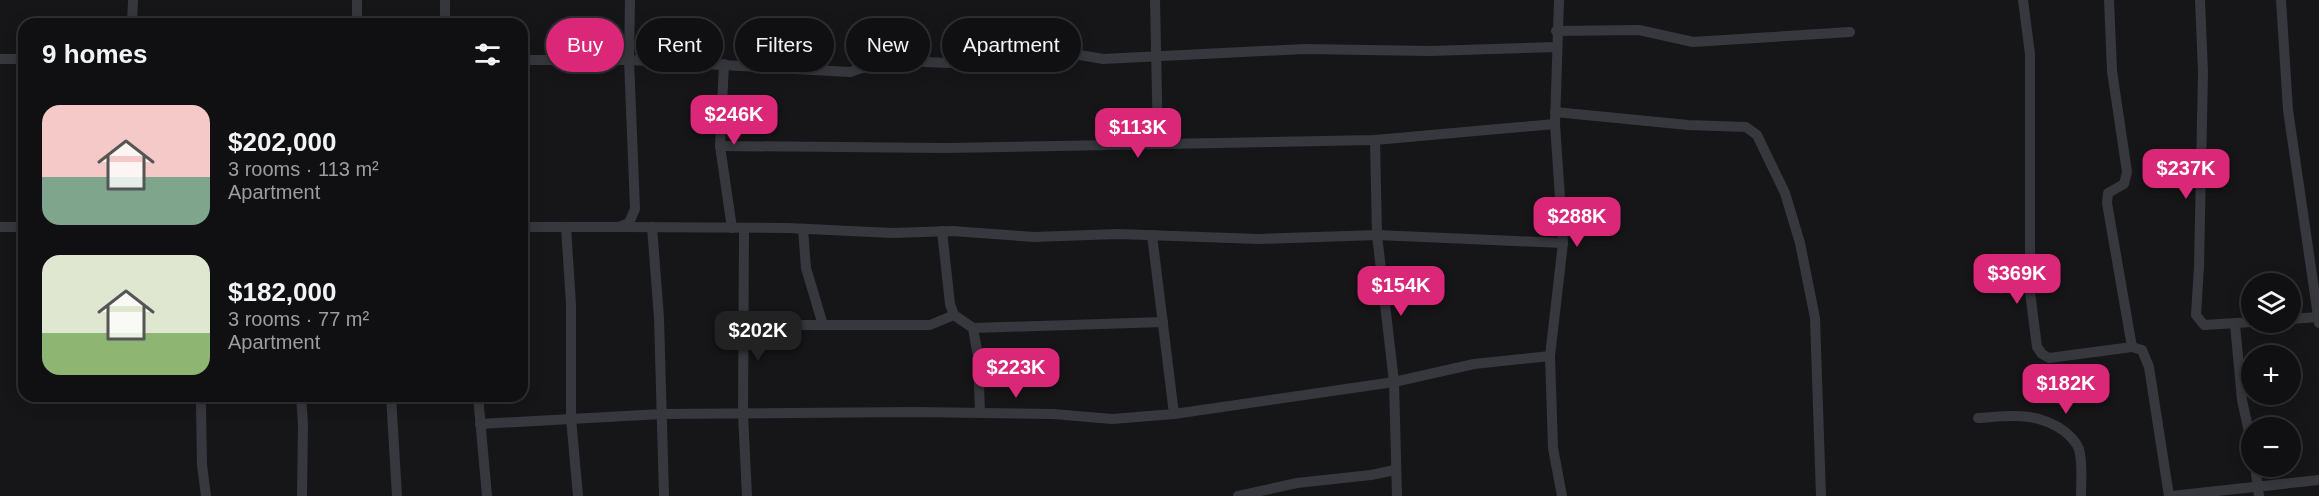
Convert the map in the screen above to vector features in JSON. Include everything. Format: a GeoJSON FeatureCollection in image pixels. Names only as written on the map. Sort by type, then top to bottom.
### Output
{"type":"FeatureCollection","features":[{"type":"Feature","properties":{"kind":"street"},"geometry":{"type":"LineString","coordinates":[[132,18],[133,0]]}},
{"type":"Feature","properties":{"kind":"street"},"geometry":{"type":"LineString","coordinates":[[357,0],[357,18]]}},
{"type":"Feature","properties":{"kind":"street"},"geometry":{"type":"LineString","coordinates":[[445,0],[445,18]]}},
{"type":"Feature","properties":{"kind":"street"},"geometry":{"type":"LineString","coordinates":[[618,227],[629,223],[635,209],[629,60],[630,0]]}},
{"type":"Feature","properties":{"kind":"street"},"geometry":{"type":"LineString","coordinates":[[1155,0],[1158,144]]}},
{"type":"Feature","properties":{"kind":"street"},"geometry":{"type":"LineString","coordinates":[[1559,0],[1556,32],[1555,124],[1563,243],[1550,356],[1552,448],[1562,496]]}},
{"type":"Feature","properties":{"kind":"street"},"geometry":{"type":"LineString","coordinates":[[2024,0],[2030,54],[2030,292],[2037,347],[2049,358],[2132,347],[2142,350],[2149,368],[2170,496],[2259,491],[2319,480]]}},
{"type":"Feature","properties":{"kind":"street"},"geometry":{"type":"LineString","coordinates":[[2109,0],[2112,71],[2127,172],[2124,184],[2108,193],[2107,203],[2132,347]]}},
{"type":"Feature","properties":{"kind":"street"},"geometry":{"type":"LineString","coordinates":[[2200,0],[2203,72],[2196,315],[2204,325],[2241,323]]}},
{"type":"Feature","properties":{"kind":"street"},"geometry":{"type":"LineString","coordinates":[[2281,0],[2288,110],[2319,319],[2301,319]]}},
{"type":"Feature","properties":{"kind":"street"},"geometry":{"type":"LineString","coordinates":[[1556,32],[1639,30],[1693,42],[1850,32]]}},
{"type":"Feature","properties":{"kind":"street"},"geometry":{"type":"LineString","coordinates":[[528,60],[629,60],[850,72],[887,60],[948,63],[1063,52],[1103,59],[1305,49],[1430,51],[1556,47]]}},
{"type":"Feature","properties":{"kind":"street"},"geometry":{"type":"LineString","coordinates":[[0,58],[18,59]]}},
{"type":"Feature","properties":{"kind":"street"},"geometry":{"type":"LineString","coordinates":[[724,64],[720,146],[732,228]]}},
{"type":"Feature","properties":{"kind":"street"},"geometry":{"type":"LineString","coordinates":[[1555,112],[1688,125],[1746,127],[1757,135],[1785,193],[1800,243],[1815,318],[1821,496]]}},
{"type":"Feature","properties":{"kind":"street"},"geometry":{"type":"LineString","coordinates":[[720,146],[946,148],[1375,140],[1555,124]]}},
{"type":"Feature","properties":{"kind":"street"},"geometry":{"type":"LineString","coordinates":[[1375,140],[1377,235],[1394,382],[1397,496]]}},
{"type":"Feature","properties":{"kind":"street"},"geometry":{"type":"LineString","coordinates":[[0,227],[18,227]]}},
{"type":"Feature","properties":{"kind":"street"},"geometry":{"type":"LineString","coordinates":[[528,227],[744,228],[892,233],[942,231],[1034,237],[1152,235],[1258,239],[1377,235],[1563,243]]}},
{"type":"Feature","properties":{"kind":"street"},"geometry":{"type":"LineString","coordinates":[[566,227],[571,304],[571,418],[578,496]]}},
{"type":"Feature","properties":{"kind":"street"},"geometry":{"type":"LineString","coordinates":[[652,227],[659,318],[664,496]]}},
{"type":"Feature","properties":{"kind":"street"},"geometry":{"type":"LineString","coordinates":[[744,228],[743,414],[747,496]]}},
{"type":"Feature","properties":{"kind":"street"},"geometry":{"type":"LineString","coordinates":[[803,229],[806,268],[823,325]]}},
{"type":"Feature","properties":{"kind":"street"},"geometry":{"type":"LineString","coordinates":[[942,231],[950,304],[954,315],[973,328],[1163,322]]}},
{"type":"Feature","properties":{"kind":"street"},"geometry":{"type":"LineString","coordinates":[[1152,235],[1174,414]]}},
{"type":"Feature","properties":{"kind":"street"},"geometry":{"type":"LineString","coordinates":[[744,325],[930,325],[954,315]]}},
{"type":"Feature","properties":{"kind":"street"},"geometry":{"type":"LineString","coordinates":[[2235,324],[2246,417]]}},
{"type":"Feature","properties":{"kind":"street"},"geometry":{"type":"LineString","coordinates":[[973,328],[978,356],[980,413]]}},
{"type":"Feature","properties":{"kind":"street"},"geometry":{"type":"LineString","coordinates":[[480,424],[662,414],[980,413],[1053,414],[1112,419],[1174,414],[1394,382],[1474,364],[1550,356]]}},
{"type":"Feature","properties":{"kind":"street"},"geometry":{"type":"LineString","coordinates":[[301,402],[303,424],[303,496]]}},
{"type":"Feature","properties":{"kind":"street"},"geometry":{"type":"LineString","coordinates":[[392,402],[397,496]]}},
{"type":"Feature","properties":{"kind":"street"},"geometry":{"type":"LineString","coordinates":[[478,402],[487,496]]}},
{"type":"Feature","properties":{"kind":"street"},"geometry":{"type":"LineString","coordinates":[[201,406],[202,465],[206,496]]}},
{"type":"Feature","properties":{"kind":"street"},"geometry":{"type":"LineString","coordinates":[[1978,418],[2016,416],[2041,418],[2072,437],[2079,448],[2081,496]]}},
{"type":"Feature","properties":{"kind":"street"},"geometry":{"type":"LineString","coordinates":[[1238,496],[1297,483],[1371,475],[1395,470]]}}]}
